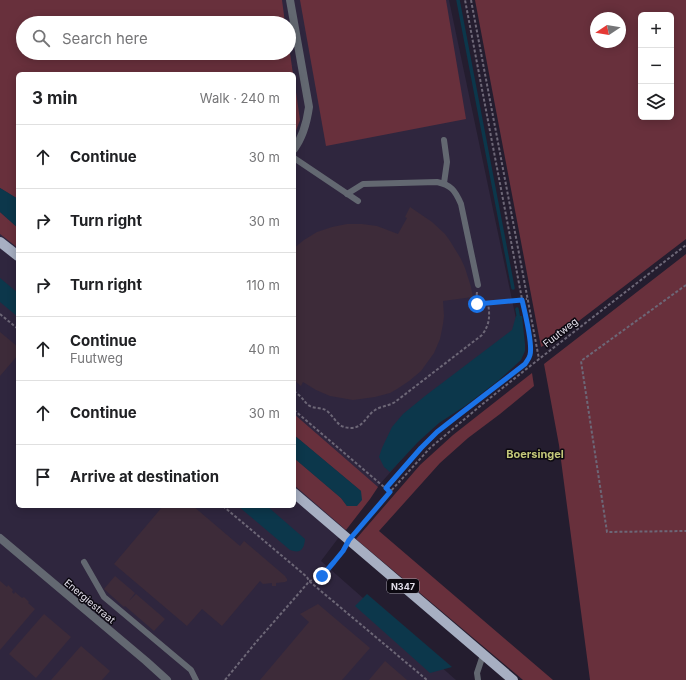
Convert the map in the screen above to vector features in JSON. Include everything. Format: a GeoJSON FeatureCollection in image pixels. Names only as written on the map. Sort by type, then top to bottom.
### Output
{"type":"FeatureCollection","features":[{"type":"Feature","properties":{"kind":"main road"},"geometry":{"type":"LineString","coordinates":[[0,242],[16,254]]}},
{"type":"Feature","properties":{"kind":"main road","name":"N347"},"geometry":{"type":"LineString","coordinates":[[296,495],[513,680]]}},
{"type":"Feature","properties":{"kind":"street"},"geometry":{"type":"LineString","coordinates":[[290,0],[293,16]]}},
{"type":"Feature","properties":{"kind":"street"},"geometry":{"type":"LineString","coordinates":[[296,33],[309,106],[308,118],[304,131],[296,146]]}},
{"type":"Feature","properties":{"kind":"street","name":"Energiestraat"},"geometry":{"type":"LineString","coordinates":[[0,538],[167,680]]}},
{"type":"Feature","properties":{"kind":"lane"},"geometry":{"type":"LineString","coordinates":[[444,140],[447,162],[444,183]]}},
{"type":"Feature","properties":{"kind":"lane"},"geometry":{"type":"LineString","coordinates":[[296,159],[358,201]]}},
{"type":"Feature","properties":{"kind":"lane"},"geometry":{"type":"LineString","coordinates":[[347,194],[363,184],[437,182],[444,183],[452,188],[457,194],[461,204],[478,285]]}},
{"type":"Feature","properties":{"kind":"lane"},"geometry":{"type":"LineString","coordinates":[[84,562],[104,597],[191,670],[196,680]]}},
{"type":"Feature","properties":{"kind":"lane"},"geometry":{"type":"LineString","coordinates":[[478,680],[477,673],[483,655]]}},
{"type":"Feature","properties":{"kind":"path"},"geometry":{"type":"LineString","coordinates":[[386,488],[437,432],[525,364],[530,355],[530,341],[465,0]]}},
{"type":"Feature","properties":{"kind":"path"},"geometry":{"type":"LineString","coordinates":[[471,0],[539,358]]}},
{"type":"Feature","properties":{"kind":"path","name":"Fuutweg"},"geometry":{"type":"LineString","coordinates":[[225,680],[309,581],[318,578],[328,569],[343,551],[349,540],[430,448],[539,358],[686,245]]}},
{"type":"Feature","properties":{"kind":"path"},"geometry":{"type":"LineString","coordinates":[[686,285],[581,361],[607,532],[686,531]]}},
{"type":"Feature","properties":{"kind":"path"},"geometry":{"type":"LineString","coordinates":[[476,304],[527,299]]}},
{"type":"Feature","properties":{"kind":"path"},"geometry":{"type":"LineString","coordinates":[[296,392],[310,406],[324,409],[329,412],[339,425],[349,428],[358,427],[374,410],[395,402],[479,338],[487,327],[489,313],[488,303]]}},
{"type":"Feature","properties":{"kind":"path"},"geometry":{"type":"LineString","coordinates":[[0,314],[16,327]]}},
{"type":"Feature","properties":{"kind":"path"},"geometry":{"type":"LineString","coordinates":[[296,412],[390,492]]}},
{"type":"Feature","properties":{"kind":"path"},"geometry":{"type":"LineString","coordinates":[[225,508],[426,680]]}},
{"type":"Feature","properties":{"kind":"shaded area"},"geometry":{"type":"Polygon","coordinates":[[[0,0],[449,0],[523,352],[430,427],[373,492],[321,561],[456,680],[0,680],[0,0]]]}},
{"type":"Feature","properties":{"kind":"shaded area"},"geometry":{"type":"Polygon","coordinates":[[[0,0],[282,0],[284,16],[16,16],[16,60],[291,60],[293,72],[16,72],[16,198],[0,188],[0,0]]]}},
{"type":"Feature","properties":{"kind":"shaded area"},"geometry":{"type":"Polygon","coordinates":[[[300,0],[446,0],[466,119],[326,146],[300,0]]]}},
{"type":"Feature","properties":{"kind":"shaded area"},"geometry":{"type":"Polygon","coordinates":[[[475,0],[686,0],[686,239],[550,342],[541,347],[475,0]]]}},
{"type":"Feature","properties":{"kind":"shaded area"},"geometry":{"type":"Polygon","coordinates":[[[296,92],[300,120],[296,131],[296,92]]]}},
{"type":"Feature","properties":{"kind":"shaded area"},"geometry":{"type":"Polygon","coordinates":[[[0,212],[16,226],[16,246],[0,234],[0,212]]]}},
{"type":"Feature","properties":{"kind":"shaded area"},"geometry":{"type":"Polygon","coordinates":[[[686,254],[686,680],[590,680],[559,445],[544,364],[686,254]]]}},
{"type":"Feature","properties":{"kind":"shaded area"},"geometry":{"type":"Polygon","coordinates":[[[532,373],[534,386],[468,438],[440,463],[379,531],[553,680],[523,680],[356,539],[420,465],[453,435],[532,373]]]}},
{"type":"Feature","properties":{"kind":"shaded area"},"geometry":{"type":"Polygon","coordinates":[[[296,416],[378,487],[346,530],[296,487],[296,460],[341,498],[347,506],[361,491],[296,437],[296,416]]]}},
{"type":"Feature","properties":{"kind":"water"},"geometry":{"type":"Polygon","coordinates":[[[0,188],[16,198],[16,226],[0,212],[0,188]]]}},
{"type":"Feature","properties":{"kind":"water"},"geometry":{"type":"Polygon","coordinates":[[[0,278],[16,291],[16,315],[0,302],[0,278]]]}},
{"type":"Feature","properties":{"kind":"water"},"geometry":{"type":"Polygon","coordinates":[[[516,316],[522,316],[525,351],[521,360],[499,380],[465,406],[439,423],[418,442],[390,472],[384,467],[379,457],[382,448],[392,427],[403,414],[512,330],[516,316]]]}},
{"type":"Feature","properties":{"kind":"water"},"geometry":{"type":"Polygon","coordinates":[[[296,437],[361,491],[362,500],[357,506],[347,506],[341,498],[296,460],[296,437]]]}},
{"type":"Feature","properties":{"kind":"water"},"geometry":{"type":"Polygon","coordinates":[[[240,508],[269,508],[305,539],[304,546],[301,550],[290,550],[240,508]]]}},
{"type":"Feature","properties":{"kind":"water"},"geometry":{"type":"Polygon","coordinates":[[[367,594],[452,667],[430,673],[355,606],[367,594]]]}},
{"type":"Feature","properties":{"kind":"building"},"geometry":{"type":"Polygon","coordinates":[[[410,207],[432,222],[445,234],[465,268],[473,297],[443,301],[443,324],[440,339],[434,353],[421,371],[409,381],[390,393],[353,400],[330,396],[303,382],[301,386],[296,382],[296,246],[317,232],[347,224],[377,226],[398,234],[407,218],[405,217],[410,207]]]}},
{"type":"Feature","properties":{"kind":"building"},"geometry":{"type":"Polygon","coordinates":[[[0,332],[16,345],[16,357],[0,376],[0,332]]]}},
{"type":"Feature","properties":{"kind":"building"},"geometry":{"type":"Polygon","coordinates":[[[161,508],[195,508],[240,546],[244,541],[285,576],[287,581],[276,583],[276,586],[272,586],[272,583],[263,584],[260,581],[222,626],[202,609],[187,626],[114,564],[161,508]]]}},
{"type":"Feature","properties":{"kind":"building"},"geometry":{"type":"Polygon","coordinates":[[[115,576],[135,593],[129,601],[136,594],[165,619],[154,631],[104,589],[115,576]]]}},
{"type":"Feature","properties":{"kind":"building"},"geometry":{"type":"Polygon","coordinates":[[[0,581],[7,587],[8,585],[13,590],[12,592],[14,594],[15,592],[22,598],[24,597],[35,609],[0,650],[0,581]]]}},
{"type":"Feature","properties":{"kind":"building"},"geometry":{"type":"Polygon","coordinates":[[[318,604],[370,648],[342,680],[260,680],[309,622],[300,614],[318,604]]]}},
{"type":"Feature","properties":{"kind":"building"},"geometry":{"type":"Polygon","coordinates":[[[44,614],[71,637],[36,678],[9,654],[44,614]]]}},
{"type":"Feature","properties":{"kind":"building"},"geometry":{"type":"Polygon","coordinates":[[[81,646],[110,671],[102,680],[51,680],[81,646]]]}},
{"type":"Feature","properties":{"kind":"building"},"geometry":{"type":"Polygon","coordinates":[[[385,661],[407,680],[369,680],[385,661]]]}},
{"type":"Feature","properties":{"kind":"waterway"},"geometry":{"type":"LineString","coordinates":[[458,0],[513,288]]}},
{"type":"Feature","properties":{"kind":"waterway"},"geometry":{"type":"LineString","coordinates":[[517,309],[519,320]]}},
{"type":"Feature","properties":{"kind":"district","name":"Boersingel"},"geometry":{"type":"Point","coordinates":[535,454]}},
{"type":"Feature","properties":{"kind":"route"},"geometry":{"type":"LineString","coordinates":[[322,576],[343,551],[349,540],[390,492],[386,488],[421,448],[437,432],[525,364],[528,360],[530,355],[530,341],[522,300],[477,304]]}}]}
